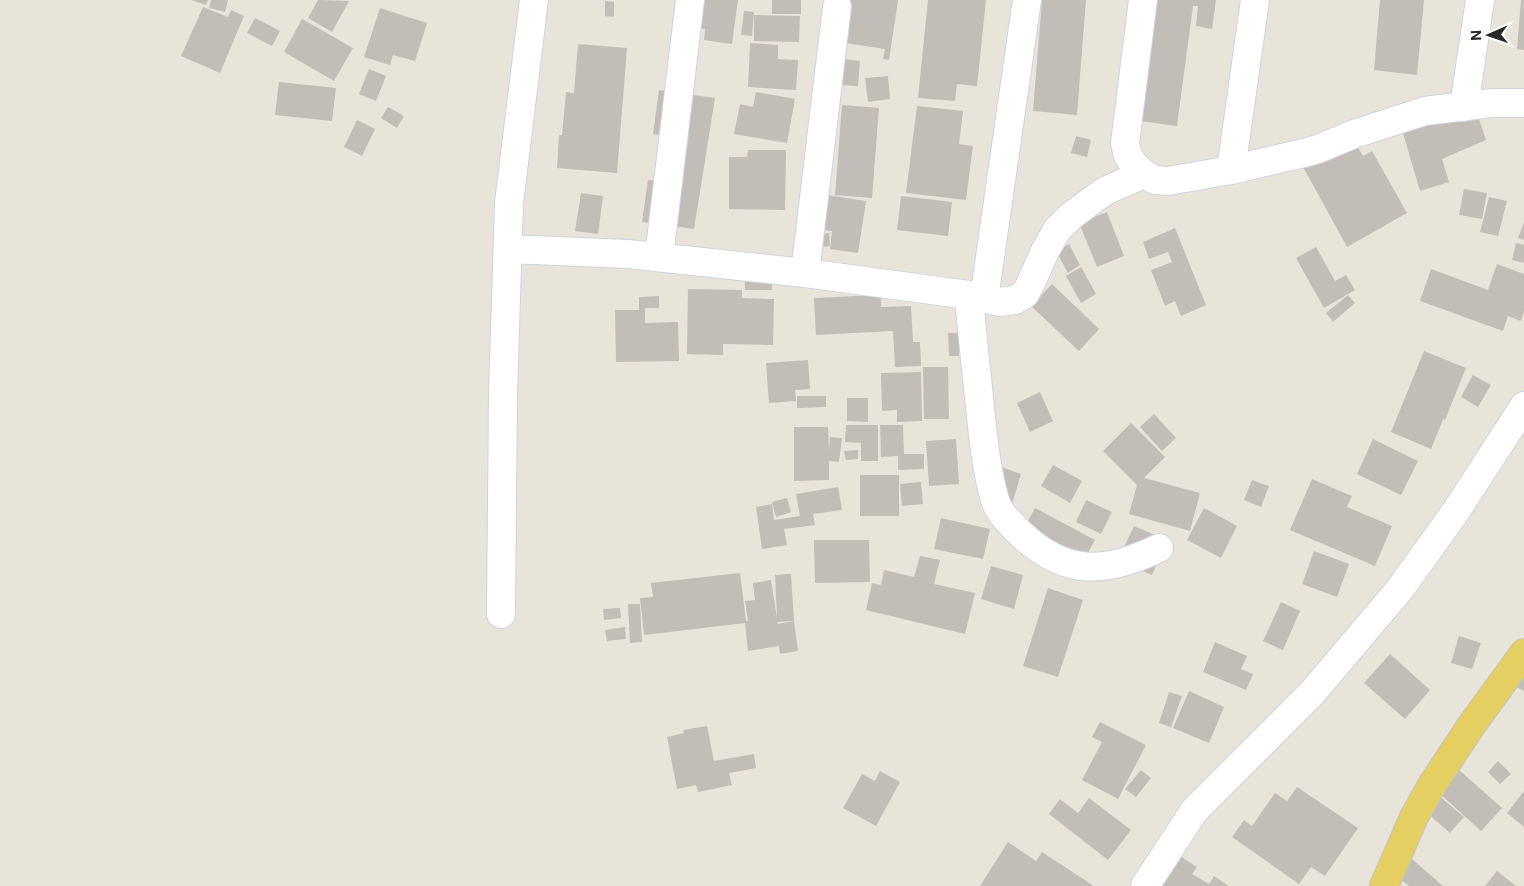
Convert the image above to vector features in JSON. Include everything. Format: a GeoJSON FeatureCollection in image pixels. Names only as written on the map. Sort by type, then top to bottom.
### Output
{"type":"FeatureCollection","features":[{"type":"Feature","properties":{"kind":"main road"},"geometry":{"type":"LineString","coordinates":[[1384,886],[1414,817],[1432,785],[1467,732],[1524,653]]}},
{"type":"Feature","properties":{"kind":"street"},"geometry":{"type":"LineString","coordinates":[[501,614],[503,393],[509,203],[534,0]]}},
{"type":"Feature","properties":{"kind":"street"},"geometry":{"type":"LineString","coordinates":[[659,257],[690,0]]}},
{"type":"Feature","properties":{"kind":"street"},"geometry":{"type":"LineString","coordinates":[[1027,0],[976,297],[988,467],[995,501],[1008,522],[1030,543],[1051,557],[1070,564],[1087,567],[1115,566],[1144,556],[1159,548]]}},
{"type":"Feature","properties":{"kind":"street"},"geometry":{"type":"LineString","coordinates":[[1143,0],[1125,143],[1128,156],[1135,166],[1155,180],[1168,181],[1231,170],[1318,149],[1354,134],[1425,111],[1491,103],[1524,103]]}},
{"type":"Feature","properties":{"kind":"street"},"geometry":{"type":"LineString","coordinates":[[1231,170],[1255,0]]}},
{"type":"Feature","properties":{"kind":"street"},"geometry":{"type":"LineString","coordinates":[[1464,107],[1480,0]]}},
{"type":"Feature","properties":{"kind":"street"},"geometry":{"type":"LineString","coordinates":[[805,272],[837,7]]}},
{"type":"Feature","properties":{"kind":"street"},"geometry":{"type":"LineString","coordinates":[[509,248],[628,254],[805,272],[1000,302],[1014,300],[1025,294],[1057,230],[1072,215],[1105,191],[1144,174]]}},
{"type":"Feature","properties":{"kind":"street"},"geometry":{"type":"LineString","coordinates":[[1146,886],[1194,811],[1312,693],[1400,589],[1456,512],[1524,406]]}},
{"type":"Feature","properties":{"kind":"building"},"geometry":{"type":"Polygon","coordinates":[[[191,0],[208,0],[206,5],[191,0]]]}},
{"type":"Feature","properties":{"kind":"building"},"geometry":{"type":"Polygon","coordinates":[[[211,0],[228,0],[225,12],[209,8],[211,0]]]}},
{"type":"Feature","properties":{"kind":"building"},"geometry":{"type":"Polygon","coordinates":[[[318,0],[349,1],[332,32],[308,18],[318,0]]]}},
{"type":"Feature","properties":{"kind":"building"},"geometry":{"type":"Polygon","coordinates":[[[675,0],[738,0],[732,44],[704,40],[705,29],[672,25],[675,0]]]}},
{"type":"Feature","properties":{"kind":"building"},"geometry":{"type":"Polygon","coordinates":[[[772,0],[801,0],[801,14],[772,14],[772,0]]]}},
{"type":"Feature","properties":{"kind":"building"},"geometry":{"type":"Polygon","coordinates":[[[851,0],[898,0],[889,60],[883,59],[885,49],[845,43],[851,0]]]}},
{"type":"Feature","properties":{"kind":"building"},"geometry":{"type":"Polygon","coordinates":[[[928,0],[986,0],[977,86],[957,84],[955,101],[918,98],[928,0]]]}},
{"type":"Feature","properties":{"kind":"building"},"geometry":{"type":"Polygon","coordinates":[[[1042,0],[1086,0],[1077,115],[1033,111],[1042,0]]]}},
{"type":"Feature","properties":{"kind":"building"},"geometry":{"type":"Polygon","coordinates":[[[1148,0],[1216,0],[1212,29],[1196,26],[1198,6],[1193,6],[1177,126],[1132,120],[1148,0]]]}},
{"type":"Feature","properties":{"kind":"building"},"geometry":{"type":"Polygon","coordinates":[[[1380,0],[1424,0],[1417,75],[1374,70],[1380,0]]]}},
{"type":"Feature","properties":{"kind":"building"},"geometry":{"type":"Polygon","coordinates":[[[1521,0],[1524,0],[1524,50],[1517,49],[1521,0]]]}},
{"type":"Feature","properties":{"kind":"building"},"geometry":{"type":"Polygon","coordinates":[[[605,1],[614,2],[614,17],[605,16],[605,1]]]}},
{"type":"Feature","properties":{"kind":"building"},"geometry":{"type":"Polygon","coordinates":[[[203,7],[228,17],[231,10],[244,16],[220,73],[181,56],[203,7]]]}},
{"type":"Feature","properties":{"kind":"building"},"geometry":{"type":"Polygon","coordinates":[[[380,8],[427,23],[415,61],[393,55],[390,65],[364,57],[380,8]]]}},
{"type":"Feature","properties":{"kind":"building"},"geometry":{"type":"Polygon","coordinates":[[[744,11],[754,12],[752,36],[741,35],[744,11]]]}},
{"type":"Feature","properties":{"kind":"building"},"geometry":{"type":"Polygon","coordinates":[[[754,15],[800,16],[799,42],[754,41],[754,15]]]}},
{"type":"Feature","properties":{"kind":"building"},"geometry":{"type":"Polygon","coordinates":[[[255,18],[280,31],[272,46],[247,33],[255,18]]]}},
{"type":"Feature","properties":{"kind":"building"},"geometry":{"type":"Polygon","coordinates":[[[302,19],[353,48],[334,81],[284,52],[302,19]]]}},
{"type":"Feature","properties":{"kind":"building"},"geometry":{"type":"Polygon","coordinates":[[[750,43],[778,45],[778,59],[798,60],[796,90],[748,87],[750,43]]]}},
{"type":"Feature","properties":{"kind":"building"},"geometry":{"type":"Polygon","coordinates":[[[578,44],[627,48],[617,173],[557,168],[559,135],[562,135],[566,92],[574,93],[578,44]]]}},
{"type":"Feature","properties":{"kind":"building"},"geometry":{"type":"Polygon","coordinates":[[[844,59],[860,61],[858,86],[841,85],[844,59]]]}},
{"type":"Feature","properties":{"kind":"building"},"geometry":{"type":"Polygon","coordinates":[[[369,69],[386,76],[376,101],[359,94],[369,69]]]}},
{"type":"Feature","properties":{"kind":"building"},"geometry":{"type":"Polygon","coordinates":[[[888,76],[890,99],[868,102],[865,78],[888,76]]]}},
{"type":"Feature","properties":{"kind":"building"},"geometry":{"type":"Polygon","coordinates":[[[279,82],[336,88],[332,121],[275,115],[279,82]]]}},
{"type":"Feature","properties":{"kind":"building"},"geometry":{"type":"Polygon","coordinates":[[[659,90],[715,98],[694,229],[642,222],[648,180],[660,181],[667,136],[653,134],[659,90]]]}},
{"type":"Feature","properties":{"kind":"building"},"geometry":{"type":"Polygon","coordinates":[[[756,92],[795,99],[787,143],[734,134],[740,104],[753,107],[756,92]]]}},
{"type":"Feature","properties":{"kind":"building"},"geometry":{"type":"Polygon","coordinates":[[[842,105],[879,108],[872,198],[835,195],[842,105]]]}},
{"type":"Feature","properties":{"kind":"building"},"geometry":{"type":"Polygon","coordinates":[[[917,106],[963,111],[959,144],[973,146],[966,200],[906,193],[917,106]]]}},
{"type":"Feature","properties":{"kind":"building"},"geometry":{"type":"Polygon","coordinates":[[[388,107],[404,116],[397,128],[381,118],[388,107]]]}},
{"type":"Feature","properties":{"kind":"building"},"geometry":{"type":"Polygon","coordinates":[[[1477,113],[1486,140],[1442,159],[1449,182],[1420,191],[1402,130],[1477,113]]]}},
{"type":"Feature","properties":{"kind":"building"},"geometry":{"type":"Polygon","coordinates":[[[357,120],[375,129],[362,156],[344,147],[357,120]]]}},
{"type":"Feature","properties":{"kind":"building"},"geometry":{"type":"Polygon","coordinates":[[[1076,136],[1091,140],[1087,157],[1071,153],[1076,136]]]}},
{"type":"Feature","properties":{"kind":"building"},"geometry":{"type":"Polygon","coordinates":[[[1352,137],[1363,156],[1372,151],[1407,213],[1347,247],[1302,165],[1352,137]]]}},
{"type":"Feature","properties":{"kind":"building"},"geometry":{"type":"Polygon","coordinates":[[[748,150],[786,150],[785,210],[729,209],[729,157],[747,157],[748,150]]]}},
{"type":"Feature","properties":{"kind":"building"},"geometry":{"type":"Polygon","coordinates":[[[1464,189],[1487,193],[1482,219],[1459,215],[1464,189]]]}},
{"type":"Feature","properties":{"kind":"building"},"geometry":{"type":"Polygon","coordinates":[[[581,193],[603,196],[598,234],[575,231],[581,193]]]}},
{"type":"Feature","properties":{"kind":"building"},"geometry":{"type":"Polygon","coordinates":[[[827,195],[866,201],[858,253],[830,249],[832,231],[822,230],[827,195]]]}},
{"type":"Feature","properties":{"kind":"building"},"geometry":{"type":"Polygon","coordinates":[[[901,196],[952,202],[948,236],[897,230],[901,196]]]}},
{"type":"Feature","properties":{"kind":"building"},"geometry":{"type":"Polygon","coordinates":[[[1489,197],[1507,201],[1498,236],[1480,232],[1489,197]]]}},
{"type":"Feature","properties":{"kind":"building"},"geometry":{"type":"Polygon","coordinates":[[[1107,212],[1124,256],[1097,267],[1079,223],[1107,212]]]}},
{"type":"Feature","properties":{"kind":"building"},"geometry":{"type":"Polygon","coordinates":[[[1524,222],[1524,240],[1518,238],[1524,222]]]}},
{"type":"Feature","properties":{"kind":"building"},"geometry":{"type":"Polygon","coordinates":[[[1175,228],[1206,305],[1181,316],[1175,301],[1165,306],[1151,270],[1172,262],[1168,252],[1149,259],[1143,242],[1175,228]]]}},
{"type":"Feature","properties":{"kind":"building"},"geometry":{"type":"Polygon","coordinates":[[[829,233],[830,246],[820,247],[820,234],[829,233]]]}},
{"type":"Feature","properties":{"kind":"building"},"geometry":{"type":"Polygon","coordinates":[[[1516,243],[1524,245],[1524,263],[1512,260],[1516,243]]]}},
{"type":"Feature","properties":{"kind":"building"},"geometry":{"type":"Polygon","coordinates":[[[1069,244],[1080,265],[1068,273],[1056,251],[1069,244]]]}},
{"type":"Feature","properties":{"kind":"building"},"geometry":{"type":"Polygon","coordinates":[[[1316,247],[1335,281],[1346,275],[1355,290],[1324,308],[1296,258],[1316,247]]]}},
{"type":"Feature","properties":{"kind":"building"},"geometry":{"type":"Polygon","coordinates":[[[1497,264],[1524,274],[1524,311],[1521,321],[1508,316],[1503,331],[1420,301],[1431,269],[1488,290],[1497,264]]]}},
{"type":"Feature","properties":{"kind":"building"},"geometry":{"type":"Polygon","coordinates":[[[1081,267],[1096,294],[1081,303],[1066,276],[1081,267]]]}},
{"type":"Feature","properties":{"kind":"building"},"geometry":{"type":"Polygon","coordinates":[[[745,271],[772,271],[772,290],[745,290],[745,271]]]}},
{"type":"Feature","properties":{"kind":"building"},"geometry":{"type":"Polygon","coordinates":[[[1052,284],[1099,329],[1079,351],[1031,306],[1052,284]]]}},
{"type":"Feature","properties":{"kind":"building"},"geometry":{"type":"Polygon","coordinates":[[[688,289],[742,290],[742,298],[774,299],[773,345],[723,344],[723,355],[687,354],[688,289]]]}},
{"type":"Feature","properties":{"kind":"building"},"geometry":{"type":"Polygon","coordinates":[[[881,295],[881,307],[911,306],[913,342],[920,342],[921,366],[895,367],[893,331],[816,335],[814,298],[881,295]]]}},
{"type":"Feature","properties":{"kind":"building"},"geometry":{"type":"Polygon","coordinates":[[[1348,295],[1355,303],[1333,322],[1326,313],[1348,295]]]}},
{"type":"Feature","properties":{"kind":"building"},"geometry":{"type":"Polygon","coordinates":[[[659,296],[659,308],[645,308],[645,323],[678,322],[679,361],[616,362],[615,310],[639,310],[639,297],[659,296]]]}},
{"type":"Feature","properties":{"kind":"building"},"geometry":{"type":"Polygon","coordinates":[[[948,333],[959,333],[959,356],[949,356],[948,333]]]}},
{"type":"Feature","properties":{"kind":"building"},"geometry":{"type":"Polygon","coordinates":[[[1424,351],[1466,368],[1431,449],[1391,432],[1424,351]]]}},
{"type":"Feature","properties":{"kind":"building"},"geometry":{"type":"Polygon","coordinates":[[[808,360],[810,389],[795,390],[796,401],[769,403],[766,363],[808,360]]]}},
{"type":"Feature","properties":{"kind":"building"},"geometry":{"type":"Polygon","coordinates":[[[923,367],[948,367],[949,419],[924,419],[923,367]]]}},
{"type":"Feature","properties":{"kind":"building"},"geometry":{"type":"Polygon","coordinates":[[[921,372],[922,421],[897,422],[897,410],[882,411],[881,373],[921,372]]]}},
{"type":"Feature","properties":{"kind":"building"},"geometry":{"type":"Polygon","coordinates":[[[1473,375],[1491,385],[1478,407],[1461,397],[1473,375]]]}},
{"type":"Feature","properties":{"kind":"building"},"geometry":{"type":"Polygon","coordinates":[[[1040,392],[1053,421],[1030,432],[1017,403],[1040,392]]]}},
{"type":"Feature","properties":{"kind":"building"},"geometry":{"type":"Polygon","coordinates":[[[797,396],[826,396],[826,407],[797,408],[797,396]]]}},
{"type":"Feature","properties":{"kind":"building"},"geometry":{"type":"Polygon","coordinates":[[[847,398],[868,398],[868,422],[847,421],[847,398]]]}},
{"type":"Feature","properties":{"kind":"building"},"geometry":{"type":"Polygon","coordinates":[[[1154,414],[1176,438],[1162,451],[1140,427],[1154,414]]]}},
{"type":"Feature","properties":{"kind":"building"},"geometry":{"type":"Polygon","coordinates":[[[1131,423],[1165,457],[1144,478],[1200,493],[1190,531],[1129,514],[1137,485],[1103,451],[1131,423]]]}},
{"type":"Feature","properties":{"kind":"building"},"geometry":{"type":"Polygon","coordinates":[[[846,425],[878,425],[878,461],[861,461],[861,443],[845,442],[846,425]]]}},
{"type":"Feature","properties":{"kind":"building"},"geometry":{"type":"Polygon","coordinates":[[[880,425],[903,425],[904,454],[924,454],[924,469],[898,470],[898,456],[881,457],[880,425]]]}},
{"type":"Feature","properties":{"kind":"building"},"geometry":{"type":"Polygon","coordinates":[[[794,427],[828,427],[829,451],[830,437],[842,438],[839,462],[829,461],[829,480],[794,481],[794,427]]]}},
{"type":"Feature","properties":{"kind":"building"},"geometry":{"type":"Polygon","coordinates":[[[956,439],[959,484],[929,486],[926,441],[956,439]]]}},
{"type":"Feature","properties":{"kind":"building"},"geometry":{"type":"Polygon","coordinates":[[[1373,439],[1418,461],[1401,495],[1357,474],[1373,439]]]}},
{"type":"Feature","properties":{"kind":"building"},"geometry":{"type":"Polygon","coordinates":[[[858,450],[858,459],[846,460],[844,451],[858,450]]]}},
{"type":"Feature","properties":{"kind":"building"},"geometry":{"type":"Polygon","coordinates":[[[996,465],[1021,474],[1012,504],[986,495],[996,465]]]}},
{"type":"Feature","properties":{"kind":"building"},"geometry":{"type":"Polygon","coordinates":[[[1053,465],[1082,481],[1070,503],[1041,486],[1053,465]]]}},
{"type":"Feature","properties":{"kind":"building"},"geometry":{"type":"Polygon","coordinates":[[[860,475],[899,475],[899,516],[860,516],[860,475]]]}},
{"type":"Feature","properties":{"kind":"building"},"geometry":{"type":"Polygon","coordinates":[[[1312,479],[1352,496],[1347,507],[1392,526],[1375,566],[1290,530],[1312,479]]]}},
{"type":"Feature","properties":{"kind":"building"},"geometry":{"type":"Polygon","coordinates":[[[1252,480],[1269,486],[1261,507],[1244,500],[1252,480]]]}},
{"type":"Feature","properties":{"kind":"building"},"geometry":{"type":"Polygon","coordinates":[[[921,482],[923,504],[902,506],[900,484],[921,482]]]}},
{"type":"Feature","properties":{"kind":"building"},"geometry":{"type":"Polygon","coordinates":[[[838,487],[842,510],[813,514],[815,525],[784,529],[787,545],[762,549],[756,507],[772,504],[774,520],[800,516],[796,494],[838,487]]]}},
{"type":"Feature","properties":{"kind":"building"},"geometry":{"type":"Polygon","coordinates":[[[787,498],[791,512],[776,517],[772,502],[787,498]]]}},
{"type":"Feature","properties":{"kind":"building"},"geometry":{"type":"Polygon","coordinates":[[[1086,500],[1112,512],[1101,534],[1076,522],[1086,500]]]}},
{"type":"Feature","properties":{"kind":"building"},"geometry":{"type":"Polygon","coordinates":[[[1035,508],[1095,540],[1082,563],[1019,538],[1035,508]]]}},
{"type":"Feature","properties":{"kind":"building"},"geometry":{"type":"Polygon","coordinates":[[[1204,508],[1237,526],[1221,558],[1187,540],[1204,508]]]}},
{"type":"Feature","properties":{"kind":"building"},"geometry":{"type":"Polygon","coordinates":[[[941,518],[990,529],[983,559],[934,549],[941,518]]]}},
{"type":"Feature","properties":{"kind":"building"},"geometry":{"type":"Polygon","coordinates":[[[1134,526],[1167,540],[1152,575],[1118,560],[1134,526]]]}},
{"type":"Feature","properties":{"kind":"building"},"geometry":{"type":"Polygon","coordinates":[[[814,540],[869,540],[870,582],[815,583],[814,540]]]}},
{"type":"Feature","properties":{"kind":"building"},"geometry":{"type":"Polygon","coordinates":[[[1314,551],[1349,564],[1337,597],[1302,584],[1314,551]]]}},
{"type":"Feature","properties":{"kind":"building"},"geometry":{"type":"Polygon","coordinates":[[[920,556],[940,560],[934,584],[975,593],[965,634],[866,610],[872,583],[881,585],[884,570],[914,577],[920,556]]]}},
{"type":"Feature","properties":{"kind":"building"},"geometry":{"type":"Polygon","coordinates":[[[991,566],[1023,575],[1014,609],[981,599],[991,566]]]}},
{"type":"Feature","properties":{"kind":"building"},"geometry":{"type":"Polygon","coordinates":[[[740,573],[746,621],[748,621],[745,601],[755,600],[753,583],[771,580],[777,618],[775,575],[791,574],[798,651],[780,654],[779,646],[748,651],[745,623],[644,635],[640,598],[653,597],[651,583],[740,573]],[[794,621],[777,622],[778,624],[794,621]]]}},
{"type":"Feature","properties":{"kind":"building"},"geometry":{"type":"Polygon","coordinates":[[[1048,588],[1083,600],[1058,677],[1023,666],[1048,588]]]}},
{"type":"Feature","properties":{"kind":"building"},"geometry":{"type":"Polygon","coordinates":[[[1281,602],[1300,611],[1283,650],[1263,641],[1281,602]]]}},
{"type":"Feature","properties":{"kind":"building"},"geometry":{"type":"Polygon","coordinates":[[[628,604],[640,604],[642,642],[630,643],[628,604]]]}},
{"type":"Feature","properties":{"kind":"building"},"geometry":{"type":"Polygon","coordinates":[[[620,608],[621,618],[604,620],[603,609],[620,608]]]}},
{"type":"Feature","properties":{"kind":"building"},"geometry":{"type":"Polygon","coordinates":[[[625,627],[626,639],[607,641],[605,630],[625,627]]]}},
{"type":"Feature","properties":{"kind":"building"},"geometry":{"type":"Polygon","coordinates":[[[1459,636],[1481,643],[1472,669],[1451,663],[1459,636]]]}},
{"type":"Feature","properties":{"kind":"building"},"geometry":{"type":"Polygon","coordinates":[[[1215,642],[1247,656],[1241,669],[1253,674],[1246,690],[1203,672],[1215,642]]]}},
{"type":"Feature","properties":{"kind":"building"},"geometry":{"type":"Polygon","coordinates":[[[1390,654],[1430,690],[1405,719],[1364,683],[1390,654]]]}},
{"type":"Feature","properties":{"kind":"building"},"geometry":{"type":"Polygon","coordinates":[[[1524,665],[1524,691],[1513,685],[1524,665]]]}},
{"type":"Feature","properties":{"kind":"building"},"geometry":{"type":"Polygon","coordinates":[[[1189,691],[1224,707],[1209,743],[1173,728],[1189,691]]]}},
{"type":"Feature","properties":{"kind":"building"},"geometry":{"type":"Polygon","coordinates":[[[1169,692],[1182,696],[1171,727],[1159,723],[1169,692]]]}},
{"type":"Feature","properties":{"kind":"building"},"geometry":{"type":"Polygon","coordinates":[[[1100,722],[1146,745],[1118,799],[1082,780],[1102,742],[1092,737],[1100,722]]]}},
{"type":"Feature","properties":{"kind":"building"},"geometry":{"type":"Polygon","coordinates":[[[707,726],[714,761],[754,754],[756,768],[729,773],[732,785],[698,792],[696,785],[677,789],[667,737],[684,733],[683,730],[707,726]]]}},
{"type":"Feature","properties":{"kind":"building"},"geometry":{"type":"Polygon","coordinates":[[[1498,761],[1511,774],[1500,784],[1488,772],[1498,761]]]}},
{"type":"Feature","properties":{"kind":"building"},"geometry":{"type":"Polygon","coordinates":[[[1458,769],[1502,808],[1481,831],[1438,792],[1458,769]]]}},
{"type":"Feature","properties":{"kind":"building"},"geometry":{"type":"Polygon","coordinates":[[[1141,770],[1151,778],[1136,797],[1125,789],[1141,770]]]}},
{"type":"Feature","properties":{"kind":"building"},"geometry":{"type":"Polygon","coordinates":[[[880,771],[900,782],[876,826],[843,808],[862,774],[875,781],[880,771]]]}},
{"type":"Feature","properties":{"kind":"building"},"geometry":{"type":"Polygon","coordinates":[[[1297,787],[1358,828],[1325,876],[1311,867],[1299,884],[1232,837],[1244,820],[1252,826],[1275,793],[1287,801],[1297,787]]]}},
{"type":"Feature","properties":{"kind":"building"},"geometry":{"type":"Polygon","coordinates":[[[1524,791],[1524,827],[1507,813],[1524,791]]]}},
{"type":"Feature","properties":{"kind":"building"},"geometry":{"type":"Polygon","coordinates":[[[1438,795],[1464,817],[1450,833],[1425,811],[1438,795]]]}},
{"type":"Feature","properties":{"kind":"building"},"geometry":{"type":"Polygon","coordinates":[[[1089,798],[1131,830],[1108,860],[1049,814],[1060,799],[1078,813],[1089,798]]]}},
{"type":"Feature","properties":{"kind":"building"},"geometry":{"type":"Polygon","coordinates":[[[1008,842],[1036,861],[1042,852],[1094,886],[980,886],[1008,842]]]}},
{"type":"Feature","properties":{"kind":"building"},"geometry":{"type":"Polygon","coordinates":[[[1174,852],[1197,867],[1192,874],[1209,884],[1214,876],[1229,886],[1153,886],[1174,852]]]}},
{"type":"Feature","properties":{"kind":"building"},"geometry":{"type":"Polygon","coordinates":[[[1412,859],[1443,886],[1409,886],[1399,878],[1412,859]]]}},
{"type":"Feature","properties":{"kind":"building"},"geometry":{"type":"Polygon","coordinates":[[[1497,871],[1516,886],[1485,886],[1497,871]]]}}]}
